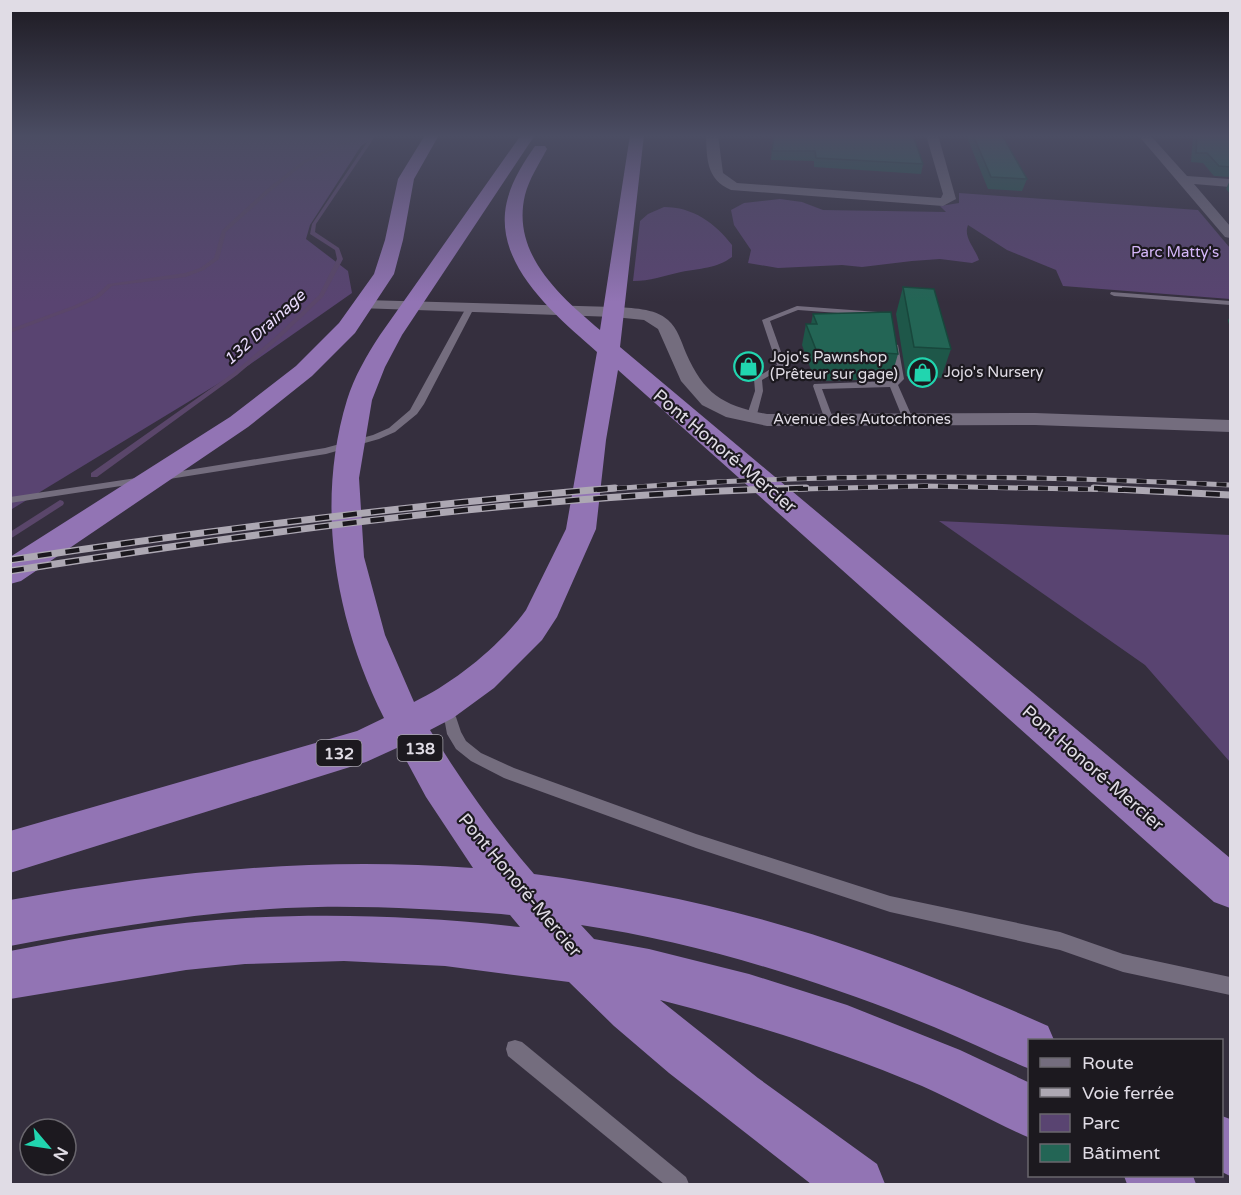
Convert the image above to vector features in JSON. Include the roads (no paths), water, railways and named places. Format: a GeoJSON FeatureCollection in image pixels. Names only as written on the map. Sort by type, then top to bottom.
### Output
{"type":"FeatureCollection","features":[{"type":"Feature","properties":{"kind":"highway"},"geometry":{"type":"LineString","coordinates":[[10,573],[158,477],[287,386],[347,328],[384,274],[404,191]]}},
{"type":"Feature","properties":{"kind":"highway","name":"Pont Honoré-Mercier"},"geometry":{"type":"LineString","coordinates":[[500,191],[391,335],[370,375],[353,421],[345,474],[346,545],[360,615],[375,656],[412,733],[458,810],[510,879],[572,950],[653,1026],[801,1144],[858,1185]]}},
{"type":"Feature","properties":{"kind":"highway","name":"Pont Honoré-Mercier"},"geometry":{"type":"LineString","coordinates":[[509,191],[513,207],[514,233],[533,275],[557,305],[1230,886]]}},
{"type":"Feature","properties":{"kind":"highway","name":"132"},"geometry":{"type":"LineString","coordinates":[[10,852],[366,745],[440,708],[481,678],[530,631],[540,617],[581,530],[593,440],[604,385],[629,191]]}},
{"type":"Feature","properties":{"kind":"highway"},"geometry":{"type":"LineString","coordinates":[[10,923],[122,903],[214,892],[299,886],[393,886],[492,891],[654,916],[811,958],[949,1008],[1028,1044]]}},
{"type":"Feature","properties":{"kind":"highway"},"geometry":{"type":"LineString","coordinates":[[10,975],[119,955],[246,941],[378,939],[502,947],[568,956],[662,977],[802,1015],[911,1056],[1028,1111]]}},
{"type":"Feature","properties":{"kind":"highway"},"geometry":{"type":"LineString","coordinates":[[1154,1177],[1168,1185]]}},
{"type":"Feature","properties":{"kind":"street"},"geometry":{"type":"LineString","coordinates":[[787,191],[943,202],[949,198],[948,191]]}},
{"type":"Feature","properties":{"kind":"street"},"geometry":{"type":"LineString","coordinates":[[1193,191],[1230,234]]}},
{"type":"Feature","properties":{"kind":"street","name":"Avenue des Autochtones"},"geometry":{"type":"LineString","coordinates":[[364,305],[613,312],[646,316],[662,323],[669,332],[688,379],[695,389],[723,410],[751,418],[784,421],[1045,419],[1230,426]]}},
{"type":"Feature","properties":{"kind":"lane"},"geometry":{"type":"LineString","coordinates":[[1114,294],[1230,303]]}},
{"type":"Feature","properties":{"kind":"lane"},"geometry":{"type":"LineString","coordinates":[[10,500],[326,451],[392,430],[414,412],[470,308]]}},
{"type":"Feature","properties":{"kind":"lane"},"geometry":{"type":"LineString","coordinates":[[751,418],[759,392],[758,379],[782,366],[766,320],[797,308],[889,315]]}},
{"type":"Feature","properties":{"kind":"lane"},"geometry":{"type":"LineString","coordinates":[[829,421],[817,386],[893,384],[900,379],[892,335]]}},
{"type":"Feature","properties":{"kind":"lane"},"geometry":{"type":"LineString","coordinates":[[893,384],[908,419]]}},
{"type":"Feature","properties":{"kind":"lane"},"geometry":{"type":"LineString","coordinates":[[440,708],[451,721],[454,734],[461,746],[476,757],[508,773],[684,837],[890,904],[1059,941],[1124,963],[1230,986]]}},
{"type":"Feature","properties":{"kind":"lane"},"geometry":{"type":"LineString","coordinates":[[515,1049],[679,1185]]}},
{"type":"Feature","properties":{"kind":"waterway"},"geometry":{"type":"LineString","coordinates":[[10,331],[97,297],[110,285],[186,275],[202,269],[216,259],[224,231],[268,191]]}},
{"type":"Feature","properties":{"kind":"waterway","name":"132 Drainage"},"geometry":{"type":"LineString","coordinates":[[94,475],[235,374],[321,296],[340,259],[337,249],[312,233],[314,224],[336,191]]}},
{"type":"Feature","properties":{"kind":"waterway","name":"132 Drainage"},"geometry":{"type":"LineString","coordinates":[[10,536],[60,503]]}},
{"type":"Feature","properties":{"kind":"railway"},"geometry":{"type":"LineString","coordinates":[[597,490],[755,480],[914,477],[993,477],[1230,485]]}},
{"type":"Feature","properties":{"kind":"railway"},"geometry":{"type":"LineString","coordinates":[[758,490],[924,486],[1124,490]]}},
{"type":"Feature","properties":{"kind":"railway"},"geometry":{"type":"LineString","coordinates":[[10,560],[312,519],[615,488]]}},
{"type":"Feature","properties":{"kind":"railway"},"geometry":{"type":"LineString","coordinates":[[10,571],[307,528],[407,516],[606,498],[806,488]]}},
{"type":"Feature","properties":{"kind":"railway"},"geometry":{"type":"LineString","coordinates":[[1094,488],[1230,495]]}},
{"type":"Feature","properties":{"kind":"place","name":"Jojo's Pawnshop (Prêteur sur gage)"},"geometry":{"type":"Point","coordinates":[749,366]}},
{"type":"Feature","properties":{"kind":"place","name":"Jojo's Nursery"},"geometry":{"type":"Point","coordinates":[923,372]}},
{"type":"Feature","properties":{"kind":"park label","name":"Parc Matty's"},"geometry":{"type":"Point","coordinates":[1175,252]}}]}
